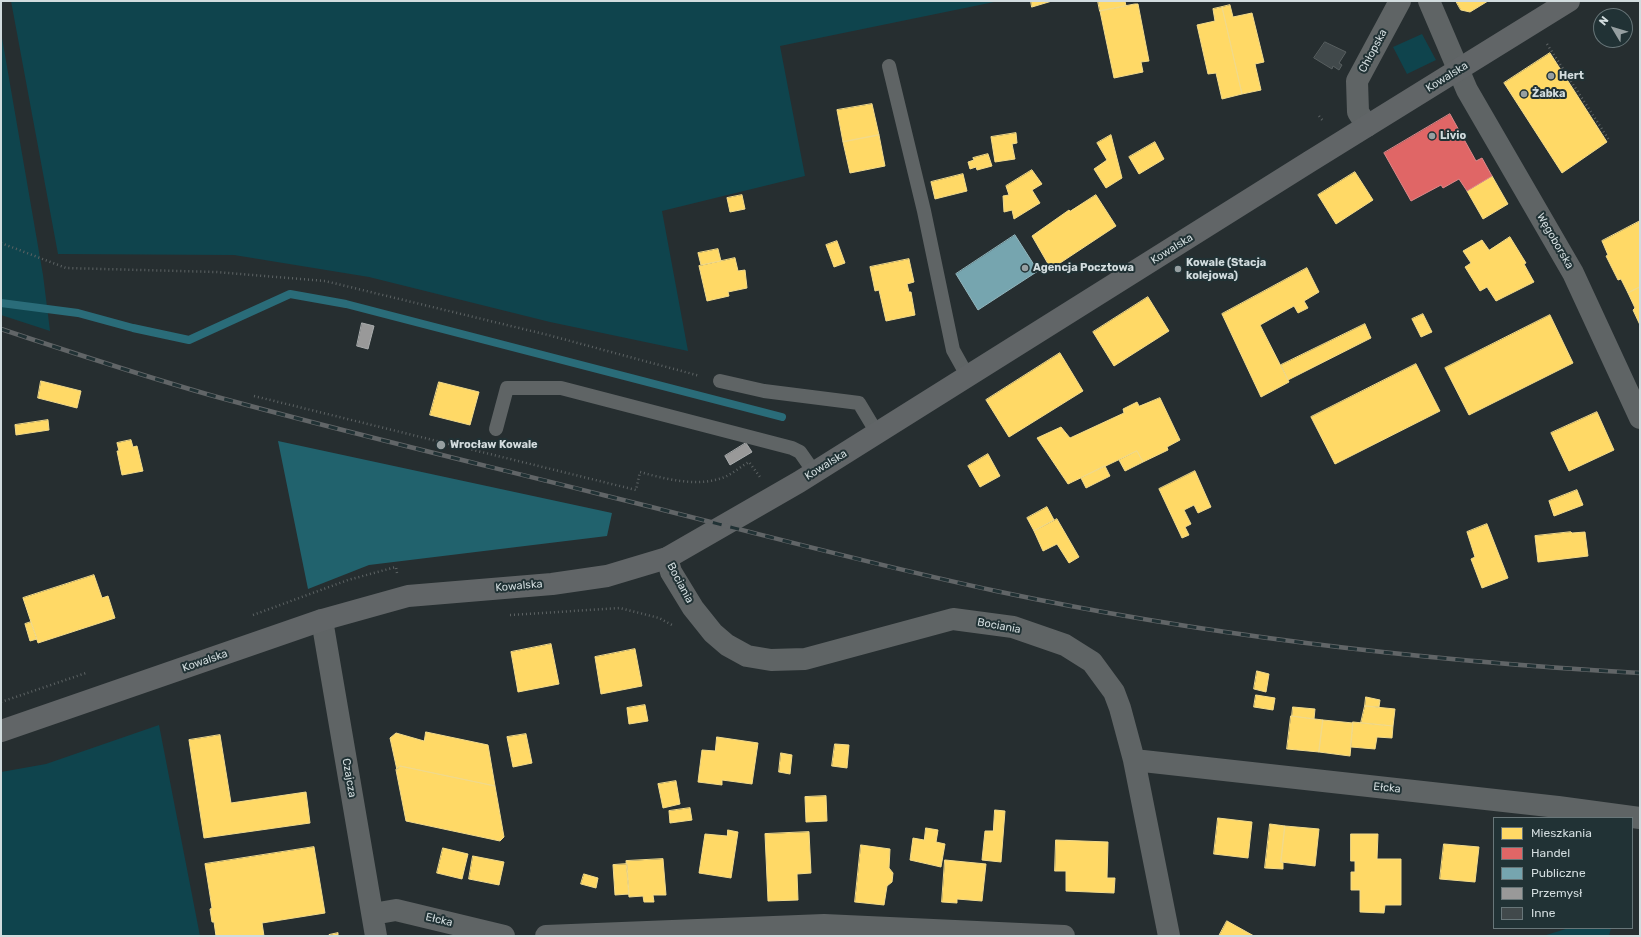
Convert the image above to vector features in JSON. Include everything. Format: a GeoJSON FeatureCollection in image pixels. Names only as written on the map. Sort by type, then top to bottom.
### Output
{"type":"FeatureCollection","features":[{"type":"Feature","properties":{"kind":"street","name":"Chłopska"},"geometry":{"type":"LineString","coordinates":[[1367,126],[1358,112],[1357,81],[1400,1]]}},
{"type":"Feature","properties":{"kind":"street"},"geometry":{"type":"LineString","coordinates":[[1429,1],[1459,70]]}},
{"type":"Feature","properties":{"kind":"street","name":"Kowalska"},"geometry":{"type":"LineString","coordinates":[[1,731],[322,620],[401,597],[552,584],[607,576],[667,558],[814,472],[1367,126],[1570,1]]}},
{"type":"Feature","properties":{"kind":"street","name":"Węgoborska"},"geometry":{"type":"LineString","coordinates":[[1459,70],[1466,90],[1573,273],[1640,418]]}},
{"type":"Feature","properties":{"kind":"street","name":"Bociania"},"geometry":{"type":"LineString","coordinates":[[667,558],[671,572],[701,618],[713,633],[727,645],[747,656],[771,660],[805,659],[953,619],[1013,627],[1065,645],[1092,662],[1110,686],[1120,708],[1134,760],[1169,936]]}},
{"type":"Feature","properties":{"kind":"street","name":"Czajcza"},"geometry":{"type":"LineString","coordinates":[[322,620],[376,936]]}},
{"type":"Feature","properties":{"kind":"street","name":"Ełcka"},"geometry":{"type":"LineString","coordinates":[[1134,760],[1631,817]]}},
{"type":"Feature","properties":{"kind":"street","name":"Ełcka"},"geometry":{"type":"LineString","coordinates":[[373,914],[396,910],[504,936]]}},
{"type":"Feature","properties":{"kind":"street"},"geometry":{"type":"LineString","coordinates":[[546,936],[824,925],[1064,936]]}},
{"type":"Feature","properties":{"kind":"lane"},"geometry":{"type":"LineString","coordinates":[[890,66],[924,211],[953,350],[968,377]]}},
{"type":"Feature","properties":{"kind":"lane"},"geometry":{"type":"LineString","coordinates":[[720,381],[772,392],[859,403],[877,433]]}},
{"type":"Feature","properties":{"kind":"lane"},"geometry":{"type":"LineString","coordinates":[[496,429],[507,388],[561,388],[792,448],[800,452],[814,472]]}},
{"type":"Feature","properties":{"kind":"path"},"geometry":{"type":"LineString","coordinates":[[1545,41],[1609,140]]}},
{"type":"Feature","properties":{"kind":"path"},"geometry":{"type":"LineString","coordinates":[[1319,116],[1323,121]]}},
{"type":"Feature","properties":{"kind":"path"},"geometry":{"type":"LineString","coordinates":[[1,244],[66,268],[216,272],[325,281],[548,335],[608,353],[720,381]]}},
{"type":"Feature","properties":{"kind":"path"},"geometry":{"type":"LineString","coordinates":[[254,396],[636,490],[640,472],[677,482],[714,480],[723,478],[748,462],[764,483]]}},
{"type":"Feature","properties":{"kind":"path"},"geometry":{"type":"LineString","coordinates":[[508,615],[620,608],[659,618],[685,633],[701,618]]}},
{"type":"Feature","properties":{"kind":"shaded area"},"geometry":{"type":"Polygon","coordinates":[[[11,1],[999,1],[780,46],[805,176],[662,211],[688,351],[550,322],[369,277],[234,255],[58,254],[11,1]]]}},
{"type":"Feature","properties":{"kind":"shaded area"},"geometry":{"type":"Polygon","coordinates":[[[1,32],[43,275],[50,331],[1,315],[1,32]]]}},
{"type":"Feature","properties":{"kind":"shaded area"},"geometry":{"type":"Polygon","coordinates":[[[1422,34],[1436,60],[1407,74],[1393,47],[1422,34]]]}},
{"type":"Feature","properties":{"kind":"shaded area"},"geometry":{"type":"Polygon","coordinates":[[[278,441],[612,513],[607,536],[369,565],[308,589],[278,441]]]}},
{"type":"Feature","properties":{"kind":"shaded area"},"geometry":{"type":"Polygon","coordinates":[[[159,725],[200,936],[1,936],[1,772],[46,764],[159,725]]]}},
{"type":"Feature","properties":{"kind":"shaded area"},"geometry":{"type":"Polygon","coordinates":[[[1566,929],[1611,929],[1609,936],[1543,936],[1566,929]]]}},
{"type":"Feature","properties":{"kind":"building: Mieszkania"},"geometry":{"type":"Polygon","coordinates":[[[1031,1],[1052,1],[1032,7],[1031,1]]]}},
{"type":"Feature","properties":{"kind":"building: Mieszkania"},"geometry":{"type":"Polygon","coordinates":[[[1098,1],[1125,1],[1126,6],[1100,11],[1098,1]]]}},
{"type":"Feature","properties":{"kind":"building: Mieszkania"},"geometry":{"type":"Polygon","coordinates":[[[1456,1],[1488,1],[1470,12],[1461,10],[1456,1]]]}},
{"type":"Feature","properties":{"kind":"building: Mieszkania"},"geometry":{"type":"Polygon","coordinates":[[[1138,4],[1149,61],[1141,62],[1143,72],[1114,78],[1100,11],[1138,4]]]}},
{"type":"Feature","properties":{"kind":"building: Mieszkania"},"geometry":{"type":"Polygon","coordinates":[[[1230,5],[1233,17],[1252,13],[1264,62],[1255,64],[1261,90],[1242,94],[1222,7],[1230,5]]]}},
{"type":"Feature","properties":{"kind":"building: Mieszkania"},"geometry":{"type":"Polygon","coordinates":[[[1222,7],[1242,94],[1222,99],[1216,73],[1208,74],[1197,25],[1215,21],[1213,9],[1222,7]]]}},
{"type":"Feature","properties":{"kind":"building: Mieszkania"},"geometry":{"type":"Polygon","coordinates":[[[1550,53],[1607,142],[1562,173],[1504,83],[1550,53]]]}},
{"type":"Feature","properties":{"kind":"building: Mieszkania"},"geometry":{"type":"Polygon","coordinates":[[[872,104],[879,135],[843,142],[837,110],[872,104]]]}},
{"type":"Feature","properties":{"kind":"building: Mieszkania"},"geometry":{"type":"Polygon","coordinates":[[[1016,133],[1017,143],[1012,144],[1015,159],[995,162],[991,137],[1016,133]]]}},
{"type":"Feature","properties":{"kind":"building: Mieszkania"},"geometry":{"type":"Polygon","coordinates":[[[879,135],[885,166],[850,173],[843,142],[879,135]]]}},
{"type":"Feature","properties":{"kind":"building: Mieszkania"},"geometry":{"type":"Polygon","coordinates":[[[1111,135],[1122,178],[1106,188],[1094,169],[1107,160],[1097,143],[1111,135]]]}},
{"type":"Feature","properties":{"kind":"building: Mieszkania"},"geometry":{"type":"Polygon","coordinates":[[[1155,142],[1164,159],[1139,174],[1129,157],[1155,142]]]}},
{"type":"Feature","properties":{"kind":"building: Mieszkania"},"geometry":{"type":"Polygon","coordinates":[[[988,154],[992,166],[977,170],[976,167],[970,169],[968,162],[974,160],[973,158],[988,154]]]}},
{"type":"Feature","properties":{"kind":"building: Mieszkania"},"geometry":{"type":"Polygon","coordinates":[[[1032,170],[1042,184],[1032,190],[1040,203],[1014,219],[1012,210],[1004,212],[1003,196],[1009,195],[1006,186],[1032,170]]]}},
{"type":"Feature","properties":{"kind":"building: Mieszkania"},"geometry":{"type":"Polygon","coordinates":[[[1355,172],[1373,200],[1336,224],[1318,195],[1355,172]]]}},
{"type":"Feature","properties":{"kind":"building: Mieszkania"},"geometry":{"type":"Polygon","coordinates":[[[963,174],[967,191],[935,199],[931,182],[963,174]]]}},
{"type":"Feature","properties":{"kind":"building: Mieszkania"},"geometry":{"type":"Polygon","coordinates":[[[1492,176],[1508,204],[1483,219],[1467,191],[1492,176]]]}},
{"type":"Feature","properties":{"kind":"building: Mieszkania"},"geometry":{"type":"Polygon","coordinates":[[[742,195],[745,209],[730,212],[727,198],[742,195]]]}},
{"type":"Feature","properties":{"kind":"building: Mieszkania"},"geometry":{"type":"Polygon","coordinates":[[[1096,195],[1116,226],[1051,269],[1032,236],[1069,210],[1070,211],[1096,195]]]}},
{"type":"Feature","properties":{"kind":"building: Mieszkania"},"geometry":{"type":"Polygon","coordinates":[[[1640,221],[1640,287],[1628,293],[1621,279],[1618,280],[1606,256],[1608,255],[1602,241],[1640,221]]]}},
{"type":"Feature","properties":{"kind":"building: Mieszkania"},"geometry":{"type":"Polygon","coordinates":[[[1510,237],[1526,263],[1524,264],[1534,282],[1496,301],[1487,287],[1480,291],[1465,267],[1471,263],[1463,251],[1482,240],[1489,250],[1510,237]]]}},
{"type":"Feature","properties":{"kind":"building: Mieszkania"},"geometry":{"type":"Polygon","coordinates":[[[837,241],[845,263],[834,267],[826,245],[837,241]]]}},
{"type":"Feature","properties":{"kind":"building: Mieszkania"},"geometry":{"type":"Polygon","coordinates":[[[718,249],[721,261],[701,265],[698,253],[718,249]]]}},
{"type":"Feature","properties":{"kind":"building: Mieszkania"},"geometry":{"type":"Polygon","coordinates":[[[735,258],[738,271],[745,270],[747,288],[728,292],[729,296],[707,301],[699,266],[735,258]]]}},
{"type":"Feature","properties":{"kind":"building: Mieszkania"},"geometry":{"type":"Polygon","coordinates":[[[909,259],[914,282],[907,284],[909,292],[911,292],[915,315],[886,321],[879,290],[875,291],[870,267],[909,259]]]}},
{"type":"Feature","properties":{"kind":"building: Mieszkania"},"geometry":{"type":"Polygon","coordinates":[[[1307,268],[1319,292],[1304,301],[1308,308],[1298,313],[1294,306],[1260,325],[1289,382],[1261,397],[1222,314],[1307,268]]]}},
{"type":"Feature","properties":{"kind":"building: Mieszkania"},"geometry":{"type":"Polygon","coordinates":[[[1640,287],[1640,325],[1633,310],[1635,308],[1628,293],[1640,287]]]}},
{"type":"Feature","properties":{"kind":"building: Mieszkania"},"geometry":{"type":"Polygon","coordinates":[[[1148,297],[1169,331],[1114,366],[1093,332],[1148,297]]]}},
{"type":"Feature","properties":{"kind":"building: Mieszkania"},"geometry":{"type":"Polygon","coordinates":[[[1423,314],[1432,332],[1421,337],[1412,319],[1423,314]]]}},
{"type":"Feature","properties":{"kind":"building: Mieszkania"},"geometry":{"type":"Polygon","coordinates":[[[1550,315],[1573,363],[1469,415],[1445,368],[1550,315]]]}},
{"type":"Feature","properties":{"kind":"building: Mieszkania"},"geometry":{"type":"Polygon","coordinates":[[[1365,324],[1371,338],[1288,380],[1281,365],[1365,324]]]}},
{"type":"Feature","properties":{"kind":"building: Mieszkania"},"geometry":{"type":"Polygon","coordinates":[[[1060,353],[1083,391],[1009,437],[986,400],[1060,353]]]}},
{"type":"Feature","properties":{"kind":"building: Mieszkania"},"geometry":{"type":"Polygon","coordinates":[[[1416,364],[1440,411],[1335,464],[1311,417],[1416,364]]]}},
{"type":"Feature","properties":{"kind":"building: Mieszkania"},"geometry":{"type":"Polygon","coordinates":[[[41,381],[81,391],[77,408],[38,398],[41,381]]]}},
{"type":"Feature","properties":{"kind":"building: Mieszkania"},"geometry":{"type":"Polygon","coordinates":[[[439,382],[479,392],[470,425],[430,415],[439,382]]]}},
{"type":"Feature","properties":{"kind":"building: Mieszkania"},"geometry":{"type":"Polygon","coordinates":[[[1160,398],[1180,440],[1167,447],[1168,450],[1143,462],[1137,451],[1068,484],[1037,438],[1061,427],[1070,438],[1124,413],[1123,409],[1137,402],[1139,406],[1160,398]]]}},
{"type":"Feature","properties":{"kind":"building: Mieszkania"},"geometry":{"type":"Polygon","coordinates":[[[1597,412],[1614,450],[1569,471],[1551,433],[1597,412]]]}},
{"type":"Feature","properties":{"kind":"building: Mieszkania"},"geometry":{"type":"Polygon","coordinates":[[[48,420],[49,430],[16,435],[15,425],[48,420]]]}},
{"type":"Feature","properties":{"kind":"building: Mieszkania"},"geometry":{"type":"Polygon","coordinates":[[[131,440],[133,447],[137,446],[143,471],[122,475],[117,451],[119,451],[117,443],[131,440]]]}},
{"type":"Feature","properties":{"kind":"building: Mieszkania"},"geometry":{"type":"Polygon","coordinates":[[[1137,451],[1143,462],[1125,471],[1119,460],[1137,451]]]}},
{"type":"Feature","properties":{"kind":"building: Mieszkania"},"geometry":{"type":"Polygon","coordinates":[[[988,454],[1000,476],[980,487],[968,466],[988,454]]]}},
{"type":"Feature","properties":{"kind":"building: Mieszkania"},"geometry":{"type":"Polygon","coordinates":[[[1105,466],[1110,476],[1086,488],[1081,478],[1105,466]]]}},
{"type":"Feature","properties":{"kind":"building: Mieszkania"},"geometry":{"type":"Polygon","coordinates":[[[1195,471],[1211,507],[1198,513],[1194,505],[1184,510],[1191,524],[1185,527],[1189,535],[1182,538],[1159,489],[1195,471]]]}},
{"type":"Feature","properties":{"kind":"building: Mieszkania"},"geometry":{"type":"Polygon","coordinates":[[[1577,490],[1583,505],[1554,516],[1549,501],[1577,490]]]}},
{"type":"Feature","properties":{"kind":"building: Mieszkania"},"geometry":{"type":"Polygon","coordinates":[[[1047,507],[1054,520],[1034,531],[1027,518],[1047,507]]]}},
{"type":"Feature","properties":{"kind":"building: Mieszkania"},"geometry":{"type":"Polygon","coordinates":[[[1057,519],[1079,557],[1069,563],[1057,544],[1043,551],[1034,531],[1057,519]]]}},
{"type":"Feature","properties":{"kind":"building: Mieszkania"},"geometry":{"type":"Polygon","coordinates":[[[1487,524],[1508,578],[1482,588],[1471,559],[1475,557],[1467,532],[1487,524]]]}},
{"type":"Feature","properties":{"kind":"building: Mieszkania"},"geometry":{"type":"Polygon","coordinates":[[[1585,532],[1588,556],[1538,562],[1535,536],[1585,532]]]}},
{"type":"Feature","properties":{"kind":"building: Mieszkania"},"geometry":{"type":"Polygon","coordinates":[[[94,575],[102,598],[108,596],[115,618],[38,643],[23,598],[94,575]]]}},
{"type":"Feature","properties":{"kind":"building: Mieszkania"},"geometry":{"type":"Polygon","coordinates":[[[31,622],[37,639],[30,641],[25,624],[31,622]]]}},
{"type":"Feature","properties":{"kind":"building: Mieszkania"},"geometry":{"type":"Polygon","coordinates":[[[551,644],[559,684],[518,692],[511,652],[551,644]]]}},
{"type":"Feature","properties":{"kind":"building: Mieszkania"},"geometry":{"type":"Polygon","coordinates":[[[635,649],[642,686],[601,694],[595,657],[635,649]]]}},
{"type":"Feature","properties":{"kind":"building: Mieszkania"},"geometry":{"type":"Polygon","coordinates":[[[1257,671],[1269,674],[1266,692],[1254,689],[1257,671]]]}},
{"type":"Feature","properties":{"kind":"building: Mieszkania"},"geometry":{"type":"Polygon","coordinates":[[[1256,695],[1275,698],[1273,710],[1254,707],[1256,695]]]}},
{"type":"Feature","properties":{"kind":"building: Mieszkania"},"geometry":{"type":"Polygon","coordinates":[[[1366,697],[1380,700],[1379,707],[1365,706],[1366,697]]]}},
{"type":"Feature","properties":{"kind":"building: Mieszkania"},"geometry":{"type":"Polygon","coordinates":[[[645,705],[648,721],[629,724],[627,708],[645,705]]]}},
{"type":"Feature","properties":{"kind":"building: Mieszkania"},"geometry":{"type":"Polygon","coordinates":[[[1365,706],[1395,709],[1393,726],[1361,723],[1365,706]]]}},
{"type":"Feature","properties":{"kind":"building: Mieszkania"},"geometry":{"type":"Polygon","coordinates":[[[1293,707],[1315,709],[1314,719],[1292,716],[1293,707]]]}},
{"type":"Feature","properties":{"kind":"building: Mieszkania"},"geometry":{"type":"Polygon","coordinates":[[[1291,716],[1323,720],[1319,752],[1287,749],[1291,716]]]}},
{"type":"Feature","properties":{"kind":"building: Mieszkania"},"geometry":{"type":"Polygon","coordinates":[[[1323,720],[1353,723],[1350,756],[1319,752],[1323,720]]]}},
{"type":"Feature","properties":{"kind":"building: Mieszkania"},"geometry":{"type":"Polygon","coordinates":[[[1353,722],[1393,726],[1392,738],[1377,737],[1375,749],[1351,747],[1353,722]]]}},
{"type":"Feature","properties":{"kind":"building: Mieszkania"},"geometry":{"type":"Polygon","coordinates":[[[426,732],[488,745],[495,786],[400,766],[397,770],[390,738],[396,733],[424,741],[426,732]]]}},
{"type":"Feature","properties":{"kind":"building: Mieszkania"},"geometry":{"type":"Polygon","coordinates":[[[526,734],[532,763],[513,767],[507,737],[526,734]]]}},
{"type":"Feature","properties":{"kind":"building: Mieszkania"},"geometry":{"type":"Polygon","coordinates":[[[220,735],[231,803],[306,792],[310,823],[204,838],[189,740],[220,735]]]}},
{"type":"Feature","properties":{"kind":"building: Mieszkania"},"geometry":{"type":"Polygon","coordinates":[[[717,737],[758,743],[752,784],[722,780],[722,785],[698,782],[702,750],[715,751],[717,737]]]}},
{"type":"Feature","properties":{"kind":"building: Mieszkania"},"geometry":{"type":"Polygon","coordinates":[[[835,744],[849,745],[847,768],[832,766],[835,744]]]}},
{"type":"Feature","properties":{"kind":"building: Mieszkania"},"geometry":{"type":"Polygon","coordinates":[[[781,753],[792,755],[790,774],[779,772],[781,753]]]}},
{"type":"Feature","properties":{"kind":"building: Mieszkania"},"geometry":{"type":"Polygon","coordinates":[[[400,766],[495,786],[504,837],[500,841],[406,821],[396,770],[400,766]]]}},
{"type":"Feature","properties":{"kind":"building: Mieszkania"},"geometry":{"type":"Polygon","coordinates":[[[676,781],[680,804],[663,808],[658,784],[676,781]]]}},
{"type":"Feature","properties":{"kind":"building: Mieszkania"},"geometry":{"type":"Polygon","coordinates":[[[826,796],[827,821],[806,822],[805,797],[826,796]]]}},
{"type":"Feature","properties":{"kind":"building: Mieszkania"},"geometry":{"type":"Polygon","coordinates":[[[690,808],[692,820],[670,823],[669,811],[690,808]]]}},
{"type":"Feature","properties":{"kind":"building: Mieszkania"},"geometry":{"type":"Polygon","coordinates":[[[995,810],[1005,811],[1001,862],[982,860],[985,831],[993,831],[995,810]]]}},
{"type":"Feature","properties":{"kind":"building: Mieszkania"},"geometry":{"type":"Polygon","coordinates":[[[1218,818],[1252,822],[1248,858],[1214,854],[1218,818]]]}},
{"type":"Feature","properties":{"kind":"building: Mieszkania"},"geometry":{"type":"Polygon","coordinates":[[[1270,824],[1285,826],[1281,862],[1283,863],[1283,869],[1265,868],[1270,824]]]}},
{"type":"Feature","properties":{"kind":"building: Mieszkania"},"geometry":{"type":"Polygon","coordinates":[[[1285,826],[1319,829],[1315,866],[1281,862],[1285,826]]]}},
{"type":"Feature","properties":{"kind":"building: Mieszkania"},"geometry":{"type":"Polygon","coordinates":[[[926,828],[938,830],[936,842],[945,844],[941,867],[910,860],[913,838],[924,840],[926,828]]]}},
{"type":"Feature","properties":{"kind":"building: Mieszkania"},"geometry":{"type":"Polygon","coordinates":[[[728,830],[738,832],[731,878],[699,873],[705,834],[727,836],[728,830]]]}},
{"type":"Feature","properties":{"kind":"building: Mieszkania"},"geometry":{"type":"Polygon","coordinates":[[[809,832],[811,873],[797,874],[798,900],[768,901],[765,834],[809,832]]]}},
{"type":"Feature","properties":{"kind":"building: Mieszkania"},"geometry":{"type":"Polygon","coordinates":[[[1351,834],[1378,834],[1377,859],[1401,859],[1401,905],[1385,905],[1384,913],[1360,912],[1360,890],[1351,890],[1351,872],[1355,872],[1355,861],[1351,861],[1351,834]]]}},
{"type":"Feature","properties":{"kind":"building: Mieszkania"},"geometry":{"type":"Polygon","coordinates":[[[1056,840],[1108,842],[1107,878],[1115,878],[1114,893],[1066,891],[1066,871],[1055,871],[1056,840]]]}},
{"type":"Feature","properties":{"kind":"building: Mieszkania"},"geometry":{"type":"Polygon","coordinates":[[[1444,844],[1479,847],[1475,882],[1440,879],[1444,844]]]}},
{"type":"Feature","properties":{"kind":"building: Mieszkania"},"geometry":{"type":"Polygon","coordinates":[[[861,845],[890,849],[889,868],[893,873],[892,882],[887,886],[884,905],[855,902],[861,845]]]}},
{"type":"Feature","properties":{"kind":"building: Mieszkania"},"geometry":{"type":"Polygon","coordinates":[[[314,847],[325,913],[262,923],[264,936],[216,936],[210,909],[212,908],[205,864],[314,847]]]}},
{"type":"Feature","properties":{"kind":"building: Mieszkania"},"geometry":{"type":"Polygon","coordinates":[[[443,848],[468,854],[462,879],[437,873],[443,848]]]}},
{"type":"Feature","properties":{"kind":"building: Mieszkania"},"geometry":{"type":"Polygon","coordinates":[[[473,856],[504,862],[499,885],[469,879],[473,856]]]}},
{"type":"Feature","properties":{"kind":"building: Mieszkania"},"geometry":{"type":"Polygon","coordinates":[[[663,859],[666,895],[653,895],[654,902],[644,902],[643,896],[629,897],[626,861],[663,859]]]}},
{"type":"Feature","properties":{"kind":"building: Mieszkania"},"geometry":{"type":"Polygon","coordinates":[[[945,860],[986,864],[982,901],[957,899],[957,903],[942,902],[945,860]]]}},
{"type":"Feature","properties":{"kind":"building: Mieszkania"},"geometry":{"type":"Polygon","coordinates":[[[627,864],[629,894],[615,895],[613,865],[627,864]]]}},
{"type":"Feature","properties":{"kind":"building: Mieszkania"},"geometry":{"type":"Polygon","coordinates":[[[584,874],[598,878],[596,888],[581,884],[584,874]]]}},
{"type":"Feature","properties":{"kind":"building: Mieszkania"},"geometry":{"type":"Polygon","coordinates":[[[1227,921],[1254,936],[1219,936],[1227,921]]]}},
{"type":"Feature","properties":{"kind":"building: Mieszkania"},"geometry":{"type":"Polygon","coordinates":[[[338,933],[338,936],[329,936],[329,935],[338,933]]]}},
{"type":"Feature","properties":{"kind":"building: Handel"},"geometry":{"type":"Polygon","coordinates":[[[1450,114],[1476,161],[1482,158],[1492,176],[1467,191],[1459,179],[1443,188],[1441,185],[1411,201],[1384,153],[1450,114]]]}},
{"type":"Feature","properties":{"kind":"building: Publiczne"},"geometry":{"type":"Polygon","coordinates":[[[1015,235],[1038,271],[978,310],[956,274],[1015,235]]]}},
{"type":"Feature","properties":{"kind":"building: Przemysł"},"geometry":{"type":"Polygon","coordinates":[[[362,323],[374,326],[368,349],[357,346],[362,323]]]}},
{"type":"Feature","properties":{"kind":"building: Przemysł"},"geometry":{"type":"Polygon","coordinates":[[[746,443],[752,452],[730,465],[725,456],[746,443]]]}},
{"type":"Feature","properties":{"kind":"building: Inne"},"geometry":{"type":"Polygon","coordinates":[[[1325,42],[1346,52],[1339,63],[1342,65],[1339,70],[1333,66],[1332,69],[1314,58],[1325,42]]]}},
{"type":"Feature","properties":{"kind":"waterway"},"geometry":{"type":"LineString","coordinates":[[1,303],[78,313],[133,328],[189,340],[290,294],[346,304],[782,417]]}},
{"type":"Feature","properties":{"kind":"railway"},"geometry":{"type":"LineString","coordinates":[[1,329],[79,355],[210,395],[357,434],[848,557],[996,591],[1076,607],[1236,634],[1397,654],[1559,668],[1640,673]]}},
{"type":"Feature","properties":{"kind":"place","name":"Hert"},"geometry":{"type":"Point","coordinates":[1551,76]}},
{"type":"Feature","properties":{"kind":"place","name":"Żabka"},"geometry":{"type":"Point","coordinates":[1524,94]}},
{"type":"Feature","properties":{"kind":"place","name":"Livio"},"geometry":{"type":"Point","coordinates":[1432,136]}},
{"type":"Feature","properties":{"kind":"place","name":"Agencja Pocztowa"},"geometry":{"type":"Point","coordinates":[1025,268]}},
{"type":"Feature","properties":{"kind":"place","name":"Kowale (Stacja kolejowa)"},"geometry":{"type":"Point","coordinates":[1178,269]}},
{"type":"Feature","properties":{"kind":"place","name":"Wrocław Kowale"},"geometry":{"type":"Point","coordinates":[441,445]}}]}
